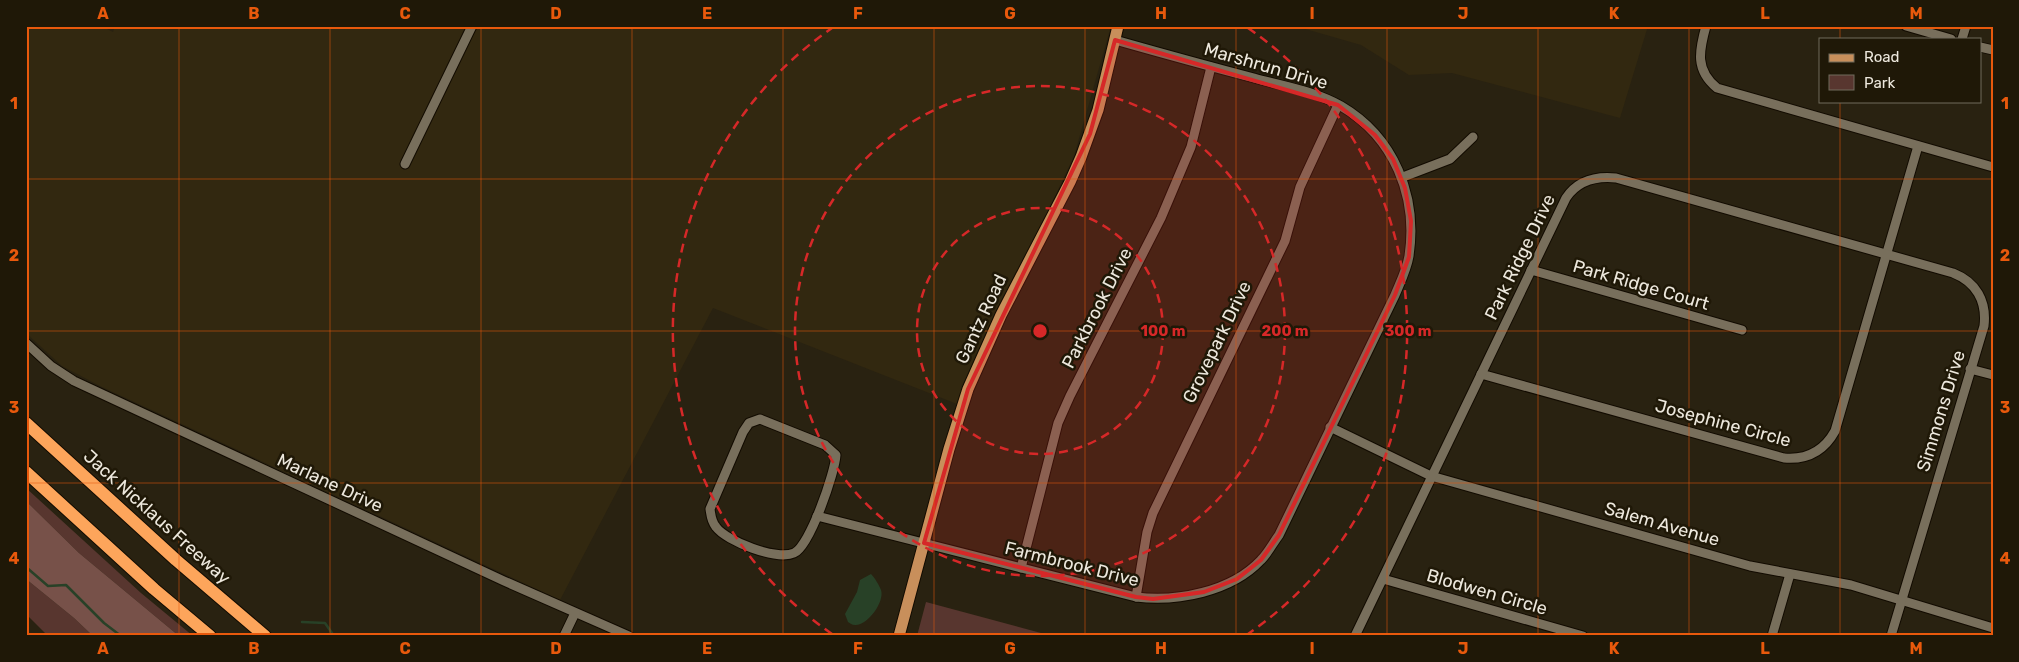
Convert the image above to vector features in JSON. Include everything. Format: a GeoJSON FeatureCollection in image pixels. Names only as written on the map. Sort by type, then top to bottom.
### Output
{"type":"FeatureCollection","features":[{"type":"Feature","properties":{"kind":"highway","name":"Jack Nicklaus Freeway"},"geometry":{"type":"LineString","coordinates":[[26,423],[147,533],[265,636]]}},
{"type":"Feature","properties":{"kind":"highway"},"geometry":{"type":"LineString","coordinates":[[26,472],[154,589],[210,636]]}},
{"type":"Feature","properties":{"kind":"main road","name":"Gantz Road"},"geometry":{"type":"LineString","coordinates":[[899,636],[968,389],[1001,315],[1078,166],[1094,122],[1118,26]]}},
{"type":"Feature","properties":{"kind":"street"},"geometry":{"type":"LineString","coordinates":[[405,164],[472,26]]}},
{"type":"Feature","properties":{"kind":"street"},"geometry":{"type":"LineString","coordinates":[[1706,26],[1699,59],[1704,75],[1717,88],[1993,167]]}},
{"type":"Feature","properties":{"kind":"street"},"geometry":{"type":"LineString","coordinates":[[1906,26],[1948,38]]}},
{"type":"Feature","properties":{"kind":"street"},"geometry":{"type":"LineString","coordinates":[[1962,38],[1966,26]]}},
{"type":"Feature","properties":{"kind":"street","name":"Marshrun Drive"},"geometry":{"type":"LineString","coordinates":[[1115,40],[1302,91],[1338,105],[1352,114],[1375,135],[1402,177],[1411,221],[1409,257],[1395,295],[1341,405]]}},
{"type":"Feature","properties":{"kind":"street","name":"Parkbrook Drive"},"geometry":{"type":"LineString","coordinates":[[1020,568],[1058,423],[1070,396],[1162,218],[1191,147],[1211,67]]}},
{"type":"Feature","properties":{"kind":"street","name":"Grovepark Drive"},"geometry":{"type":"LineString","coordinates":[[1136,597],[1147,532],[1153,513],[1285,241],[1300,188],[1338,105]]}},
{"type":"Feature","properties":{"kind":"street"},"geometry":{"type":"LineString","coordinates":[[1402,177],[1450,160],[1473,137]]}},
{"type":"Feature","properties":{"kind":"street","name":"Josephine Circle"},"geometry":{"type":"LineString","coordinates":[[1481,374],[1784,458],[1804,457],[1823,447],[1835,430],[1918,146]]}},
{"type":"Feature","properties":{"kind":"street","name":"Park Ridge Drive"},"geometry":{"type":"LineString","coordinates":[[1355,636],[1531,270],[1571,191],[1584,181],[1604,177],[1616,178],[1887,254]]}},
{"type":"Feature","properties":{"kind":"street","name":"Simmons Drive"},"geometry":{"type":"LineString","coordinates":[[1887,254],[1953,273],[1968,280],[1979,293],[1985,317],[1891,636]]}},
{"type":"Feature","properties":{"kind":"street","name":"Park Ridge Court"},"geometry":{"type":"LineString","coordinates":[[1531,270],[1742,330]]}},
{"type":"Feature","properties":{"kind":"street","name":"Marlane Drive"},"geometry":{"type":"LineString","coordinates":[[26,343],[51,366],[74,381],[575,613],[629,636]]}},
{"type":"Feature","properties":{"kind":"street"},"geometry":{"type":"LineString","coordinates":[[1970,368],[1993,375]]}},
{"type":"Feature","properties":{"kind":"street","name":"Farmbrook Drive"},"geometry":{"type":"LineString","coordinates":[[817,516],[1136,597],[1154,599],[1204,592],[1237,579],[1261,560],[1279,535],[1341,405]]}},
{"type":"Feature","properties":{"kind":"street"},"geometry":{"type":"LineString","coordinates":[[760,419],[825,445],[836,455],[817,516],[802,546],[794,553],[784,555],[749,548],[720,532],[711,518],[710,508],[743,432],[753,420],[760,419]]}},
{"type":"Feature","properties":{"kind":"street","name":"Salem Avenue"},"geometry":{"type":"LineString","coordinates":[[1330,427],[1431,476],[1750,566],[1831,580],[1993,628]]}},
{"type":"Feature","properties":{"kind":"street"},"geometry":{"type":"LineString","coordinates":[[1772,636],[1790,574]]}},
{"type":"Feature","properties":{"kind":"street","name":"Blodwen Circle"},"geometry":{"type":"LineString","coordinates":[[1383,579],[1583,636]]}},
{"type":"Feature","properties":{"kind":"street"},"geometry":{"type":"LineString","coordinates":[[564,636],[575,613]]}},
{"type":"Feature","properties":{"kind":"highlighted area"},"geometry":{"type":"Polygon","coordinates":[[[1115,40],[1338,105],[1375,135],[1393,159],[1405,188],[1411,221],[1409,257],[1395,295],[1279,535],[1261,560],[1237,579],[1204,592],[1153,599],[1136,597],[924,543],[968,389],[1090,134],[1115,40]]]}},
{"type":"Feature","properties":{"kind":"shaded area"},"geometry":{"type":"Polygon","coordinates":[[[26,26],[101,26],[113,32],[115,26],[1111,26],[1074,156],[957,404],[713,308],[560,600],[102,387],[62,366],[26,333],[26,26]]]}},
{"type":"Feature","properties":{"kind":"shaded area"},"geometry":{"type":"Polygon","coordinates":[[[1295,26],[1648,26],[1620,118],[1452,73],[1409,75],[1361,45],[1295,26]]]}},
{"type":"Feature","properties":{"kind":"shaded area"},"geometry":{"type":"Polygon","coordinates":[[[26,501],[79,553],[179,636],[93,636],[26,579],[26,501]]]}},
{"type":"Feature","properties":{"kind":"shaded area"},"geometry":{"type":"Polygon","coordinates":[[[871,574],[881,590],[882,595],[878,607],[865,622],[853,625],[848,622],[845,614],[857,592],[860,580],[871,574]]]}},
{"type":"Feature","properties":{"kind":"green space"},"geometry":{"type":"Polygon","coordinates":[[[26,488],[141,593],[193,636],[179,636],[79,553],[26,501],[26,488]]]}},
{"type":"Feature","properties":{"kind":"green space"},"geometry":{"type":"Polygon","coordinates":[[[26,579],[93,636],[46,634],[26,614],[26,579]]]}},
{"type":"Feature","properties":{"kind":"green space"},"geometry":{"type":"Polygon","coordinates":[[[926,602],[1052,636],[917,636],[926,602]]]}},
{"type":"Feature","properties":{"kind":"waterway"},"geometry":{"type":"LineString","coordinates":[[26,567],[48,586],[66,585],[104,623],[121,636]]}},
{"type":"Feature","properties":{"kind":"waterway"},"geometry":{"type":"LineString","coordinates":[[302,622],[325,623],[334,636]]}}]}
